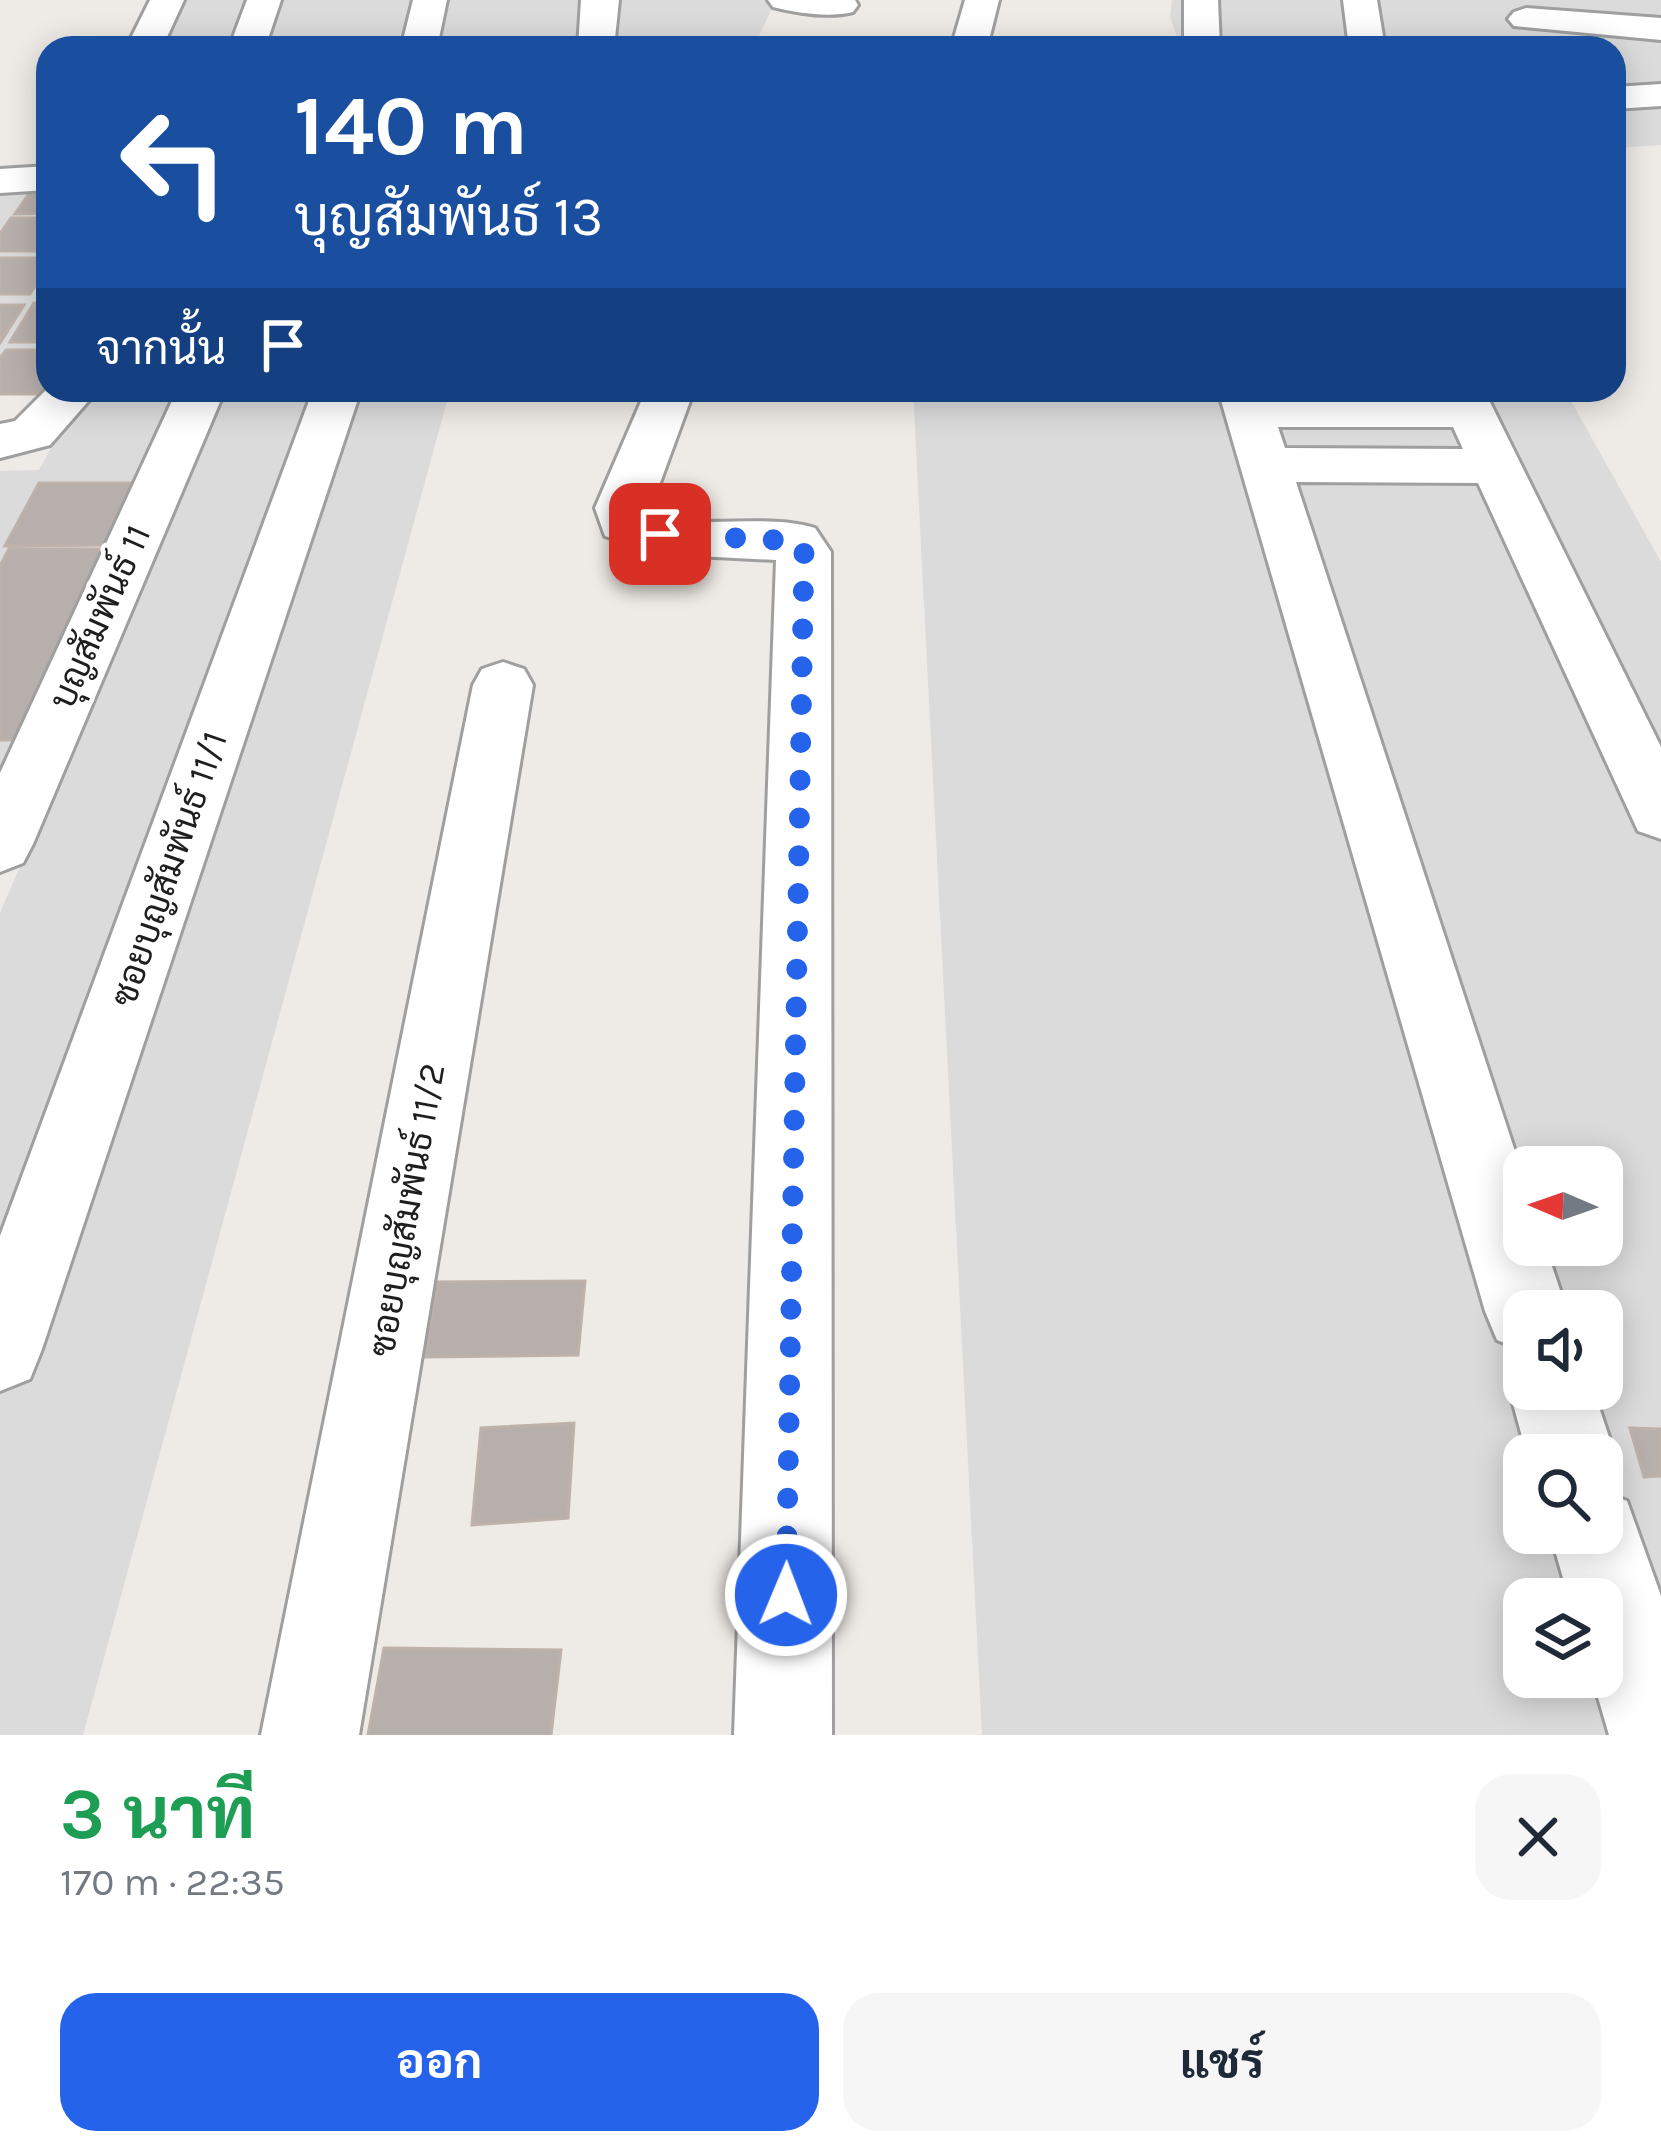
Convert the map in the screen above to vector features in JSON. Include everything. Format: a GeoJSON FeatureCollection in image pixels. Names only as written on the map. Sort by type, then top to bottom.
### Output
{"type":"FeatureCollection","features":[{"type":"Feature","properties":{"kind":"street"},"geometry":{"type":"LineString","coordinates":[[150,36],[167,0]]}},
{"type":"Feature","properties":{"kind":"street"},"geometry":{"type":"LineString","coordinates":[[251,36],[264,0]]}},
{"type":"Feature","properties":{"kind":"street"},"geometry":{"type":"LineString","coordinates":[[422,36],[430,0]]}},
{"type":"Feature","properties":{"kind":"street"},"geometry":{"type":"LineString","coordinates":[[596,36],[598,0],[602,0]]}},
{"type":"Feature","properties":{"kind":"street"},"geometry":{"type":"LineString","coordinates":[[785,0],[842,2],[829,36]]}},
{"type":"Feature","properties":{"kind":"street"},"geometry":{"type":"LineString","coordinates":[[972,36],[982,0]]}},
{"type":"Feature","properties":{"kind":"street"},"geometry":{"type":"LineString","coordinates":[[1201,0],[1202,36]]}},
{"type":"Feature","properties":{"kind":"street"},"geometry":{"type":"LineString","coordinates":[[1360,0],[1364,36]]}},
{"type":"Feature","properties":{"kind":"street"},"geometry":{"type":"LineString","coordinates":[[1527,22],[1661,29]]}},
{"type":"Feature","properties":{"kind":"street"},"geometry":{"type":"LineString","coordinates":[[1626,97],[1661,95]]}},
{"type":"Feature","properties":{"kind":"street"},"geometry":{"type":"LineString","coordinates":[[1,194],[36,182]]}},
{"type":"Feature","properties":{"kind":"street"},"geometry":{"type":"LineString","coordinates":[[0,441],[32,433],[62,402]]}},
{"type":"Feature","properties":{"kind":"street","name":"บุญสัมพันธ์ 11"},"geometry":{"type":"LineString","coordinates":[[0,844],[196,402]]}},
{"type":"Feature","properties":{"kind":"street","name":"ซอยบุญสัมพันธ์ 11/1"},"geometry":{"type":"LineString","coordinates":[[0,1349],[334,402]]}},
{"type":"Feature","properties":{"kind":"street"},"geometry":{"type":"LineString","coordinates":[[665,402],[621,508],[624,524],[632,530],[660,534],[796,541],[804,552],[783,1735]]}},
{"type":"Feature","properties":{"kind":"street"},"geometry":{"type":"LineString","coordinates":[[1251,422],[1455,402]]}},
{"type":"Feature","properties":{"kind":"street"},"geometry":{"type":"LineString","coordinates":[[1465,402],[1661,812]]}},
{"type":"Feature","properties":{"kind":"street"},"geometry":{"type":"LineString","coordinates":[[1251,422],[1495,466]]}},
{"type":"Feature","properties":{"kind":"street"},"geometry":{"type":"LineString","coordinates":[[1251,422],[1520,1290]]}},
{"type":"Feature","properties":{"kind":"street","name":"ซอยบุญสัมพันธ์ 11/2"},"geometry":{"type":"LineString","coordinates":[[310,1735],[503,686]]}},
{"type":"Feature","properties":{"kind":"street"},"geometry":{"type":"LineString","coordinates":[[1602,1554],[1658,1735]]}},
{"type":"Feature","properties":{"kind":"shaded area"},"geometry":{"type":"Polygon","coordinates":[[[179,0],[776,0],[759,36],[161,36],[179,0]]]}},
{"type":"Feature","properties":{"kind":"shaded area"},"geometry":{"type":"Polygon","coordinates":[[[1172,0],[1661,0],[1661,145],[1626,147],[1626,36],[1177,36],[1170,17],[1172,0]]]}},
{"type":"Feature","properties":{"kind":"shaded area"},"geometry":{"type":"Polygon","coordinates":[[[36,186],[36,390],[0,392],[0,188],[36,186]]]}},
{"type":"Feature","properties":{"kind":"shaded area"},"geometry":{"type":"Polygon","coordinates":[[[76,402],[171,402],[0,774],[0,471],[39,470],[76,402]]]}},
{"type":"Feature","properties":{"kind":"shaded area"},"geometry":{"type":"Polygon","coordinates":[[[220,402],[447,402],[83,1735],[0,1735],[0,913],[220,402]]]}},
{"type":"Feature","properties":{"kind":"shaded area"},"geometry":{"type":"Polygon","coordinates":[[[914,402],[1572,402],[1661,562],[1661,1735],[982,1735],[914,402]]]}},
{"type":"Feature","properties":{"kind":"building"},"geometry":{"type":"Polygon","coordinates":[[[36,184],[36,213],[15,214],[36,184]]]}},
{"type":"Feature","properties":{"kind":"building"},"geometry":{"type":"Polygon","coordinates":[[[11,218],[36,218],[36,251],[0,251],[0,234],[11,218]]]}},
{"type":"Feature","properties":{"kind":"building"},"geometry":{"type":"Polygon","coordinates":[[[0,258],[36,258],[36,284],[30,294],[0,294],[0,258]]]}},
{"type":"Feature","properties":{"kind":"building"},"geometry":{"type":"Polygon","coordinates":[[[34,303],[36,303],[36,342],[10,342],[34,303]]]}},
{"type":"Feature","properties":{"kind":"building"},"geometry":{"type":"Polygon","coordinates":[[[0,305],[24,305],[0,343],[0,305]]]}},
{"type":"Feature","properties":{"kind":"building"},"geometry":{"type":"Polygon","coordinates":[[[6,350],[36,350],[36,394],[0,394],[0,358],[6,350]]]}},
{"type":"Feature","properties":{"kind":"building"},"geometry":{"type":"Polygon","coordinates":[[[39,483],[135,483],[105,545],[5,546],[39,483]]]}},
{"type":"Feature","properties":{"kind":"building"},"geometry":{"type":"Polygon","coordinates":[[[9,549],[110,549],[20,740],[0,740],[0,566],[9,549]]]}},
{"type":"Feature","properties":{"kind":"building"},"geometry":{"type":"Polygon","coordinates":[[[585,1281],[578,1355],[425,1357],[438,1282],[585,1281]]]}},
{"type":"Feature","properties":{"kind":"building"},"geometry":{"type":"Polygon","coordinates":[[[574,1423],[568,1518],[472,1525],[481,1428],[574,1423]]]}},
{"type":"Feature","properties":{"kind":"building"},"geometry":{"type":"Polygon","coordinates":[[[1630,1428],[1661,1429],[1661,1476],[1644,1477],[1630,1428]]]}},
{"type":"Feature","properties":{"kind":"building"},"geometry":{"type":"Polygon","coordinates":[[[384,1648],[561,1650],[551,1735],[368,1735],[384,1648]]]}},
{"type":"Feature","properties":{"kind":"route"},"geometry":{"type":"LineString","coordinates":[[660,534],[796,541],[804,552],[786,1595]]}}]}
